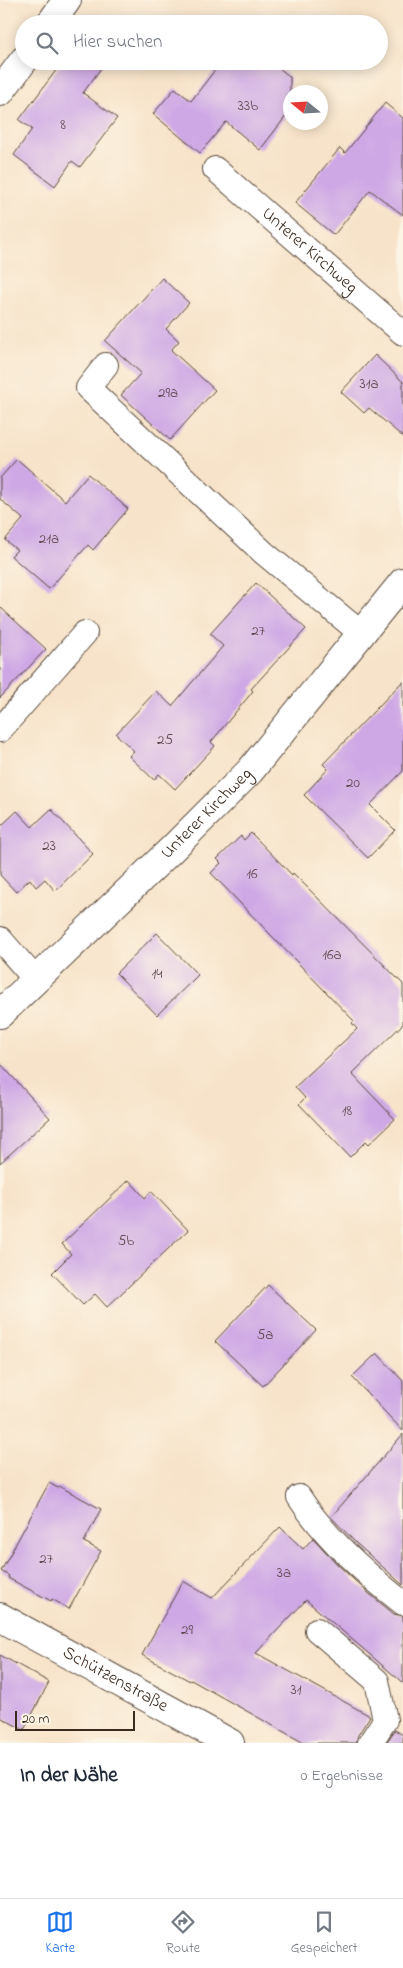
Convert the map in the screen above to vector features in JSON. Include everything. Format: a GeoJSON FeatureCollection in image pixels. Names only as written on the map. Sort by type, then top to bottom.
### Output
{"type":"FeatureCollection","features":[{"type":"Feature","properties":{"kind":"street"},"geometry":{"type":"LineString","coordinates":[[56,15],[67,0]]}},
{"type":"Feature","properties":{"kind":"street"},"geometry":{"type":"LineString","coordinates":[[0,92],[16,70]]}},
{"type":"Feature","properties":{"kind":"street","name":"Unterer Kirchweg"},"geometry":{"type":"LineString","coordinates":[[0,1014],[172,849],[250,771],[403,582]]}},
{"type":"Feature","properties":{"kind":"street","name":"Schützenstraße"},"geometry":{"type":"LineString","coordinates":[[0,1617],[230,1743]]}},
{"type":"Feature","properties":{"kind":"lane","name":"Unterer Kirchweg"},"geometry":{"type":"LineString","coordinates":[[215,169],[403,333]]}},
{"type":"Feature","properties":{"kind":"lane"},"geometry":{"type":"LineString","coordinates":[[106,365],[88,388],[264,553],[362,634]]}},
{"type":"Feature","properties":{"kind":"lane"},"geometry":{"type":"LineString","coordinates":[[0,730],[85,633]]}},
{"type":"Feature","properties":{"kind":"lane"},"geometry":{"type":"LineString","coordinates":[[0,939],[35,979]]}},
{"type":"Feature","properties":{"kind":"lane"},"geometry":{"type":"LineString","coordinates":[[299,1497],[310,1515],[366,1572],[403,1604]]}},
{"type":"Feature","properties":{"kind":"lane"},"geometry":{"type":"LineString","coordinates":[[317,1630],[377,1681],[385,1720],[370,1743]]}},
{"type":"Feature","properties":{"kind":"building"},"geometry":{"type":"Polygon","coordinates":[[[56,70],[100,70],[83,93],[117,118],[80,167],[72,161],[55,186],[14,155],[32,129],[19,120],[56,70]]]}},
{"type":"Feature","properties":{"kind":"building"},"geometry":{"type":"Polygon","coordinates":[[[215,70],[282,70],[290,77],[290,85],[283,85],[283,120],[260,150],[226,122],[200,153],[153,114],[175,88],[191,101],[215,70]]]}},
{"type":"Feature","properties":{"kind":"building"},"geometry":{"type":"Polygon","coordinates":[[[385,103],[403,118],[403,215],[370,190],[334,235],[295,203],[340,148],[345,153],[385,103]]]}},
{"type":"Feature","properties":{"kind":"building"},"geometry":{"type":"Polygon","coordinates":[[[162,278],[189,303],[166,329],[179,341],[171,350],[215,390],[170,440],[121,395],[141,373],[105,341],[162,278]]]}},
{"type":"Feature","properties":{"kind":"building"},"geometry":{"type":"Polygon","coordinates":[[[375,355],[403,382],[403,437],[369,408],[364,413],[341,392],[375,355]]]}},
{"type":"Feature","properties":{"kind":"building"},"geometry":{"type":"Polygon","coordinates":[[[17,459],[65,501],[88,474],[128,509],[93,550],[88,545],[49,589],[11,556],[17,550],[5,540],[23,519],[0,499],[0,478],[17,459]]]}},
{"type":"Feature","properties":{"kind":"building"},"geometry":{"type":"Polygon","coordinates":[[[256,583],[306,629],[251,689],[253,691],[211,742],[215,746],[175,789],[159,774],[154,780],[129,756],[134,751],[116,734],[156,691],[172,706],[223,646],[210,634],[256,583]]]}},
{"type":"Feature","properties":{"kind":"building"},"geometry":{"type":"Polygon","coordinates":[[[0,607],[46,649],[0,698],[0,607]]]}},
{"type":"Feature","properties":{"kind":"building"},"geometry":{"type":"Polygon","coordinates":[[[403,681],[403,771],[370,805],[395,830],[368,858],[304,795],[328,769],[323,764],[403,681]]]}},
{"type":"Feature","properties":{"kind":"building"},"geometry":{"type":"Polygon","coordinates":[[[51,809],[93,854],[55,891],[45,879],[36,887],[30,879],[16,892],[0,875],[0,827],[17,811],[32,827],[51,809]]]}},
{"type":"Feature","properties":{"kind":"building"},"geometry":{"type":"Polygon","coordinates":[[[251,833],[403,984],[403,1024],[352,1074],[395,1119],[369,1144],[366,1141],[350,1157],[299,1104],[305,1098],[295,1087],[357,1029],[352,1023],[354,1021],[211,873],[221,863],[217,859],[241,836],[244,840],[251,833]]]}},
{"type":"Feature","properties":{"kind":"building"},"geometry":{"type":"Polygon","coordinates":[[[157,933],[198,975],[157,1015],[116,973],[157,933]]]}},
{"type":"Feature","properties":{"kind":"building"},"geometry":{"type":"Polygon","coordinates":[[[0,1063],[50,1118],[0,1163],[0,1063]]]}},
{"type":"Feature","properties":{"kind":"building"},"geometry":{"type":"Polygon","coordinates":[[[129,1180],[145,1198],[151,1191],[188,1230],[107,1307],[95,1294],[83,1305],[52,1273],[71,1254],[62,1244],[129,1180]]]}},
{"type":"Feature","properties":{"kind":"building"},"geometry":{"type":"Polygon","coordinates":[[[268,1285],[316,1330],[263,1386],[215,1341],[268,1285]]]}},
{"type":"Feature","properties":{"kind":"building"},"geometry":{"type":"Polygon","coordinates":[[[377,1353],[403,1381],[403,1431],[352,1377],[377,1353]]]}},
{"type":"Feature","properties":{"kind":"building"},"geometry":{"type":"Polygon","coordinates":[[[403,1434],[403,1585],[357,1544],[331,1517],[403,1434]]]}},
{"type":"Feature","properties":{"kind":"building"},"geometry":{"type":"Polygon","coordinates":[[[49,1483],[58,1488],[59,1486],[101,1509],[84,1542],[101,1551],[69,1609],[8,1578],[9,1576],[1,1571],[49,1483]]]}},
{"type":"Feature","properties":{"kind":"building"},"geometry":{"type":"Polygon","coordinates":[[[280,1527],[303,1549],[313,1538],[366,1591],[394,1614],[403,1616],[403,1683],[306,1600],[256,1653],[370,1716],[358,1735],[356,1743],[304,1743],[142,1655],[183,1581],[212,1598],[280,1527]]]}},
{"type":"Feature","properties":{"kind":"building"},"geometry":{"type":"Polygon","coordinates":[[[0,1655],[49,1682],[24,1730],[0,1717],[0,1655]]]}},
{"type":"Feature","properties":{"kind":"building"},"geometry":{"type":"Polygon","coordinates":[[[395,1730],[403,1735],[403,1743],[386,1743],[395,1730]]]}}]}
